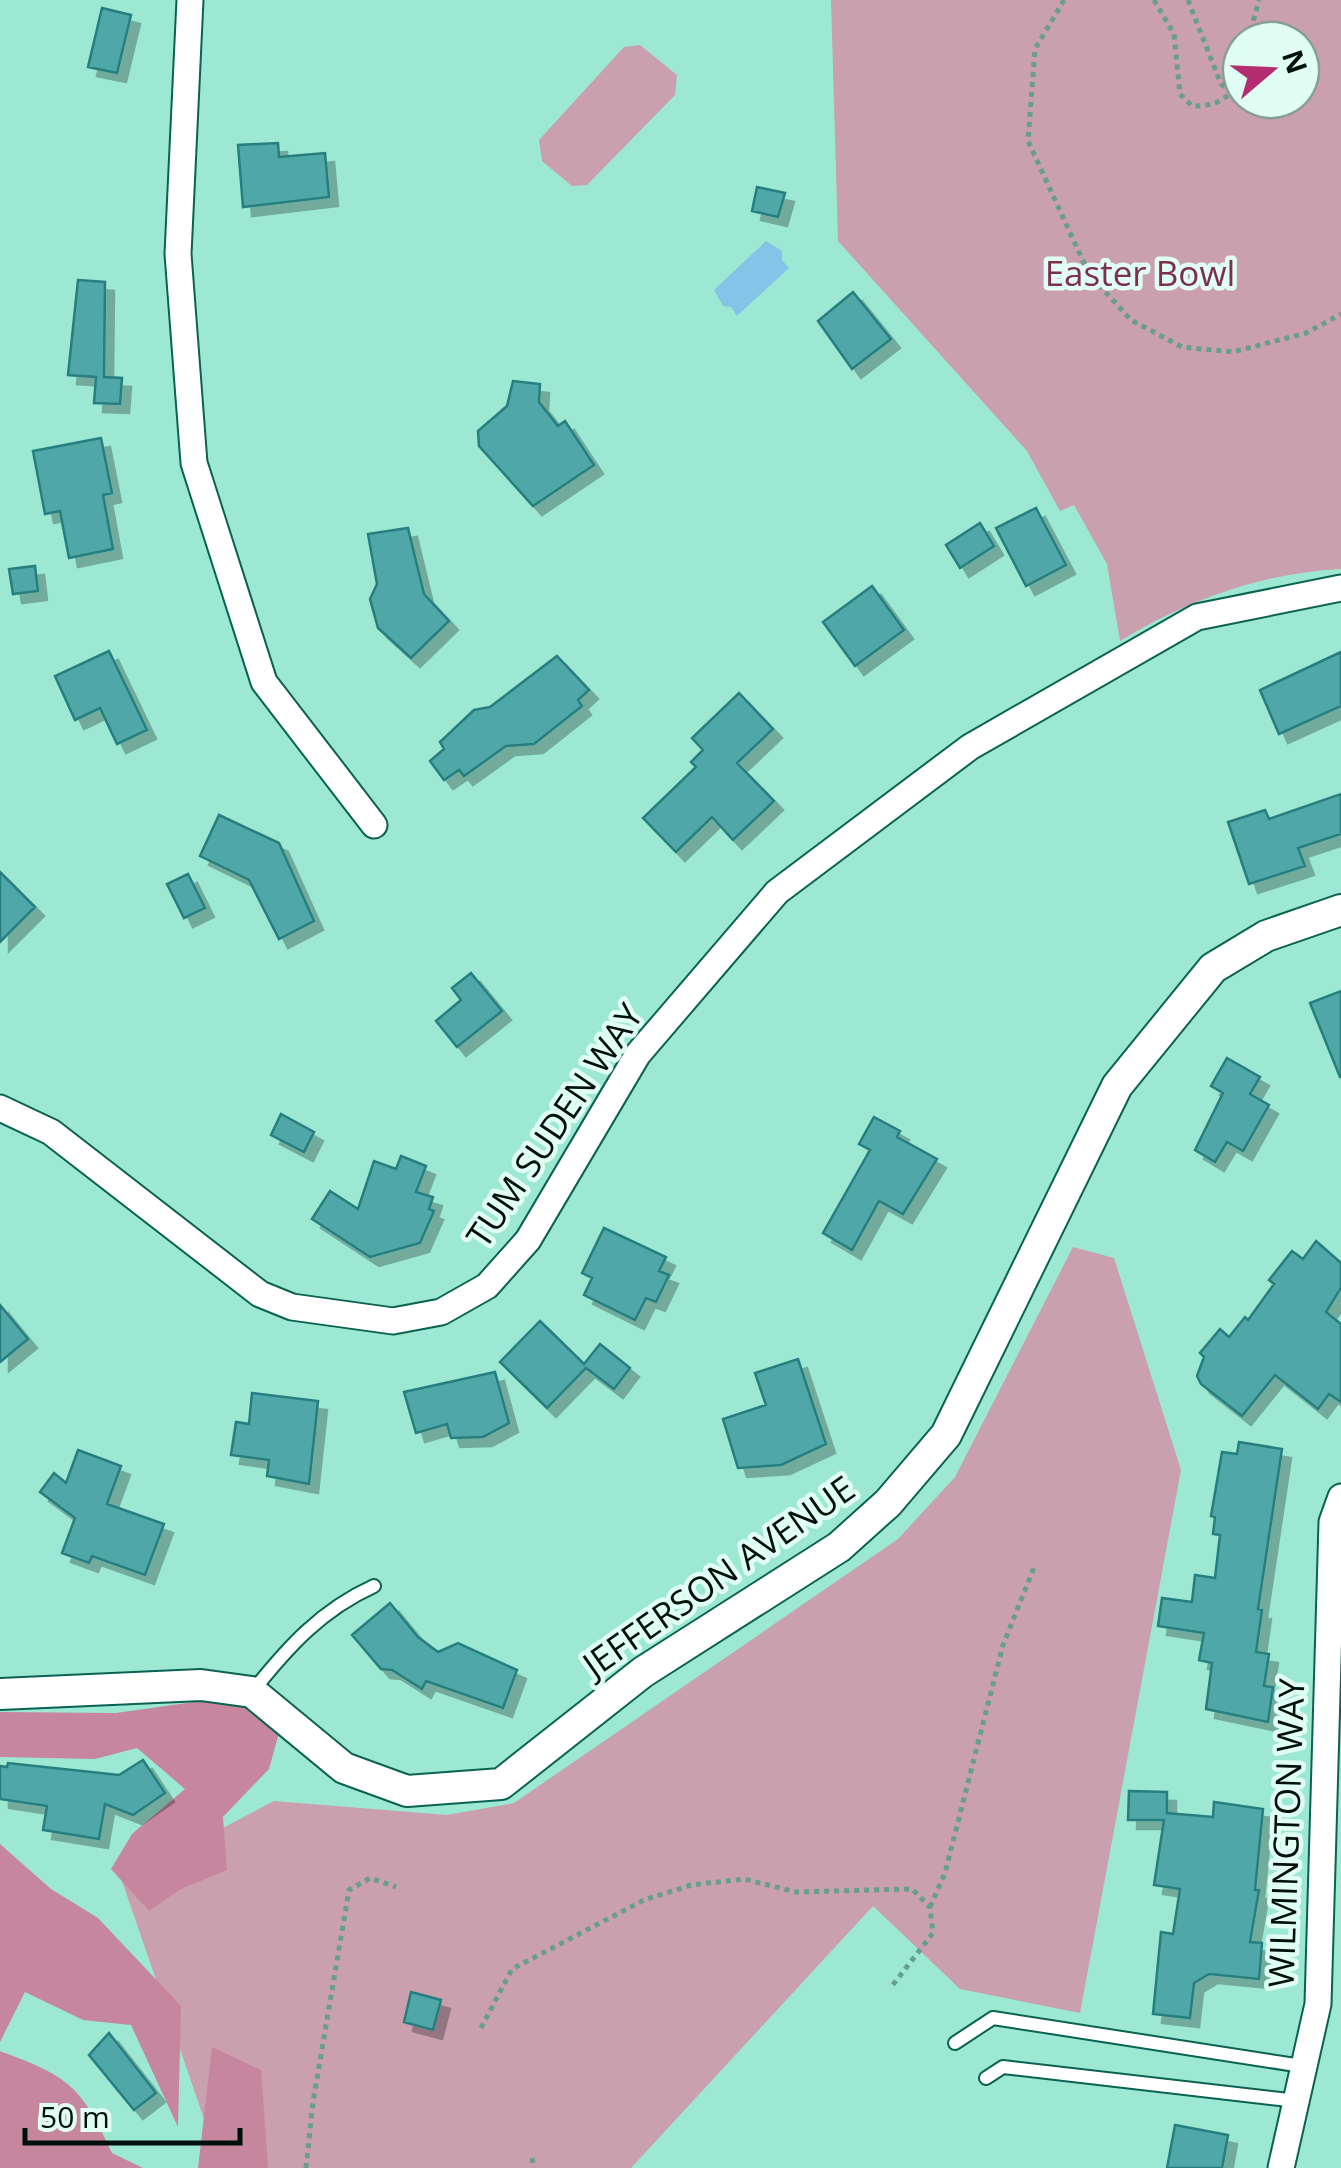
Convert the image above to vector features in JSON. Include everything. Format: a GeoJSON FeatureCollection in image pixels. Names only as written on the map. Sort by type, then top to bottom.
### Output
{"type":"FeatureCollection","features":[{"type":"Feature","properties":{"kind":"street"},"geometry":{"type":"LineString","coordinates":[[190,0],[178,254],[194,463],[264,682],[374,825]]}},
{"type":"Feature","properties":{"kind":"street","name":"TUM SUDEN WAY"},"geometry":{"type":"LineString","coordinates":[[0,1108],[51,1132],[260,1294],[292,1308],[394,1321],[441,1312],[487,1286],[528,1240],[638,1054],[777,892],[970,747],[1196,617],[1341,588]]}},
{"type":"Feature","properties":{"kind":"street","name":"JEFFERSON AVENUE"},"geometry":{"type":"LineString","coordinates":[[252,1692],[344,1768],[407,1791],[502,1784],[643,1672],[839,1547],[888,1503],[946,1435],[1117,1086],[1212,968],[1266,936],[1341,910]]}},
{"type":"Feature","properties":{"kind":"street","name":"WILMINGTON WAY"},"geometry":{"type":"LineString","coordinates":[[1281,2168],[1318,2004],[1332,1522],[1341,1497]]}},
{"type":"Feature","properties":{"kind":"street"},"geometry":{"type":"LineString","coordinates":[[0,1694],[202,1685],[252,1692]]}},
{"type":"Feature","properties":{"kind":"lane"},"geometry":{"type":"LineString","coordinates":[[252,1692],[292,1642],[342,1600],[374,1586]]}},
{"type":"Feature","properties":{"kind":"lane"},"geometry":{"type":"LineString","coordinates":[[955,2043],[993,2018],[1302,2066]]}},
{"type":"Feature","properties":{"kind":"lane"},"geometry":{"type":"LineString","coordinates":[[986,2078],[1003,2066],[1297,2101]]}},
{"type":"Feature","properties":{"kind":"path"},"geometry":{"type":"LineString","coordinates":[[1064,0],[1036,49],[1028,141],[1089,274],[1131,320],[1182,347],[1233,352],[1306,333],[1341,314]]}},
{"type":"Feature","properties":{"kind":"path"},"geometry":{"type":"LineString","coordinates":[[1154,0],[1174,34],[1180,94],[1192,106],[1212,106],[1221,101]]}},
{"type":"Feature","properties":{"kind":"path"},"geometry":{"type":"LineString","coordinates":[[1188,0],[1221,84]]}},
{"type":"Feature","properties":{"kind":"path"},"geometry":{"type":"LineString","coordinates":[[892,1986],[932,1933],[930,1907],[945,1873],[1002,1645],[1035,1565]]}},
{"type":"Feature","properties":{"kind":"path"},"geometry":{"type":"LineString","coordinates":[[306,2168],[348,1890],[370,1878],[396,1887]]}},
{"type":"Feature","properties":{"kind":"path"},"geometry":{"type":"LineString","coordinates":[[481,2028],[512,1969],[644,1900],[691,1885],[744,1879],[796,1892],[912,1889],[930,1907]]}},
{"type":"Feature","properties":{"kind":"path"},"geometry":{"type":"LineString","coordinates":[[532,2158],[534,2168]]}},
{"type":"Feature","properties":{"kind":"green space","name":"Easter Bowl"},"geometry":{"type":"Polygon","coordinates":[[[831,0],[1341,0],[1341,569],[1283,576],[1226,591],[1172,613],[1120,641],[1107,564],[1074,505],[1060,511],[1027,451],[838,241],[831,0]]]}},
{"type":"Feature","properties":{"kind":"green space"},"geometry":{"type":"Polygon","coordinates":[[[640,45],[677,75],[675,95],[587,185],[572,186],[542,161],[539,140],[624,47],[640,45]]]}},
{"type":"Feature","properties":{"kind":"green space"},"geometry":{"type":"Polygon","coordinates":[[[1073,1247],[1114,1258],[1181,1470],[1080,2013],[960,1989],[873,1906],[631,2168],[221,2168],[122,1881],[274,1801],[447,1815],[514,1803],[898,1539],[955,1477],[1073,1247]]]}},
{"type":"Feature","properties":{"kind":"shaded area"},"geometry":{"type":"Polygon","coordinates":[[[222,1698],[282,1722],[269,1769],[223,1817],[227,1870],[179,1890],[149,1911],[111,1869],[132,1834],[185,1789],[137,1748],[95,1759],[0,1757],[0,1712],[116,1713],[222,1698]]]}},
{"type":"Feature","properties":{"kind":"shaded area"},"geometry":{"type":"Polygon","coordinates":[[[0,1844],[51,1889],[98,1918],[181,2006],[178,2127],[131,2025],[83,2020],[25,1992],[0,2042],[0,1844]]]}},
{"type":"Feature","properties":{"kind":"shaded area"},"geometry":{"type":"Polygon","coordinates":[[[212,2047],[261,2070],[268,2168],[198,2168],[212,2047]]]}},
{"type":"Feature","properties":{"kind":"shaded area"},"geometry":{"type":"Polygon","coordinates":[[[0,2051],[43,2068],[71,2087],[91,2112],[112,2153],[143,2168],[0,2168],[0,2051]]]}},
{"type":"Feature","properties":{"kind":"water"},"geometry":{"type":"Polygon","coordinates":[[[766,241],[782,251],[782,260],[789,268],[737,316],[731,307],[723,306],[714,290],[766,241]]]}},
{"type":"Feature","properties":{"kind":"building"},"geometry":{"type":"Polygon","coordinates":[[[102,8],[131,15],[117,73],[88,67],[102,8]]]}},
{"type":"Feature","properties":{"kind":"building"},"geometry":{"type":"Polygon","coordinates":[[[278,143],[279,157],[325,153],[329,197],[243,207],[238,145],[278,143]]]}},
{"type":"Feature","properties":{"kind":"building"},"geometry":{"type":"Polygon","coordinates":[[[757,187],[785,193],[778,217],[752,211],[757,187]]]}},
{"type":"Feature","properties":{"kind":"building"},"geometry":{"type":"Polygon","coordinates":[[[78,280],[105,282],[104,377],[122,378],[120,404],[94,403],[96,377],[68,375],[78,280]]]}},
{"type":"Feature","properties":{"kind":"building"},"geometry":{"type":"Polygon","coordinates":[[[853,292],[891,339],[852,369],[818,321],[853,292]]]}},
{"type":"Feature","properties":{"kind":"building"},"geometry":{"type":"Polygon","coordinates":[[[513,381],[540,384],[539,402],[558,426],[565,421],[594,465],[533,506],[479,446],[478,431],[507,406],[513,381]]]}},
{"type":"Feature","properties":{"kind":"building"},"geometry":{"type":"Polygon","coordinates":[[[101,438],[112,493],[103,495],[113,549],[69,558],[60,511],[45,514],[33,451],[101,438]]]}},
{"type":"Feature","properties":{"kind":"building"},"geometry":{"type":"Polygon","coordinates":[[[1036,508],[1066,565],[1026,586],[996,528],[1036,508]]]}},
{"type":"Feature","properties":{"kind":"building"},"geometry":{"type":"Polygon","coordinates":[[[980,523],[994,546],[960,568],[946,545],[980,523]]]}},
{"type":"Feature","properties":{"kind":"building"},"geometry":{"type":"Polygon","coordinates":[[[408,528],[424,594],[449,621],[411,658],[378,628],[370,599],[377,584],[368,534],[408,528]]]}},
{"type":"Feature","properties":{"kind":"building"},"geometry":{"type":"Polygon","coordinates":[[[35,566],[38,591],[13,594],[9,569],[35,566]]]}},
{"type":"Feature","properties":{"kind":"building"},"geometry":{"type":"Polygon","coordinates":[[[872,586],[904,630],[855,666],[823,622],[872,586]]]}},
{"type":"Feature","properties":{"kind":"building"},"geometry":{"type":"Polygon","coordinates":[[[109,651],[147,730],[117,744],[100,708],[75,720],[55,676],[109,651]]]}},
{"type":"Feature","properties":{"kind":"building"},"geometry":{"type":"Polygon","coordinates":[[[1341,652],[1341,706],[1279,734],[1260,690],[1341,652]]]}},
{"type":"Feature","properties":{"kind":"building"},"geometry":{"type":"Polygon","coordinates":[[[557,656],[589,690],[578,700],[582,706],[534,744],[506,746],[464,776],[459,770],[444,780],[430,761],[444,749],[440,742],[474,710],[490,707],[557,656]]]}},
{"type":"Feature","properties":{"kind":"building"},"geometry":{"type":"Polygon","coordinates":[[[739,693],[773,729],[737,763],[774,801],[733,840],[712,817],[676,852],[643,818],[696,767],[691,762],[703,750],[692,738],[739,693]]]}},
{"type":"Feature","properties":{"kind":"building"},"geometry":{"type":"Polygon","coordinates":[[[1341,794],[1341,834],[1298,848],[1305,866],[1249,884],[1228,822],[1265,810],[1269,819],[1341,794]]]}},
{"type":"Feature","properties":{"kind":"building"},"geometry":{"type":"Polygon","coordinates":[[[219,815],[279,843],[314,921],[279,939],[249,880],[200,856],[219,815]]]}},
{"type":"Feature","properties":{"kind":"building"},"geometry":{"type":"Polygon","coordinates":[[[0,872],[35,907],[0,942],[0,872]]]}},
{"type":"Feature","properties":{"kind":"building"},"geometry":{"type":"Polygon","coordinates":[[[188,874],[205,908],[184,918],[167,884],[188,874]]]}},
{"type":"Feature","properties":{"kind":"building"},"geometry":{"type":"Polygon","coordinates":[[[471,973],[502,1011],[457,1047],[436,1021],[461,1000],[452,988],[471,973]]]}},
{"type":"Feature","properties":{"kind":"building"},"geometry":{"type":"Polygon","coordinates":[[[1341,991],[1341,1077],[1340,1077],[1310,1003],[1341,991]]]}},
{"type":"Feature","properties":{"kind":"building"},"geometry":{"type":"Polygon","coordinates":[[[1227,1058],[1260,1077],[1250,1094],[1269,1105],[1243,1151],[1227,1142],[1215,1162],[1195,1150],[1223,1093],[1211,1086],[1227,1058]]]}},
{"type":"Feature","properties":{"kind":"building"},"geometry":{"type":"Polygon","coordinates":[[[281,1114],[314,1132],[304,1152],[271,1135],[281,1114]]]}},
{"type":"Feature","properties":{"kind":"building"},"geometry":{"type":"Polygon","coordinates":[[[874,1117],[900,1131],[897,1137],[937,1159],[903,1214],[879,1201],[852,1250],[823,1233],[870,1150],[859,1144],[874,1117]]]}},
{"type":"Feature","properties":{"kind":"building"},"geometry":{"type":"Polygon","coordinates":[[[401,1156],[426,1166],[416,1192],[433,1197],[429,1209],[434,1211],[420,1243],[370,1257],[312,1219],[330,1191],[358,1209],[374,1161],[396,1169],[401,1156]]]}},
{"type":"Feature","properties":{"kind":"building"},"geometry":{"type":"Polygon","coordinates":[[[604,1228],[666,1257],[659,1271],[669,1275],[656,1302],[646,1298],[635,1320],[584,1295],[592,1278],[582,1273],[604,1228]]]}},
{"type":"Feature","properties":{"kind":"building"},"geometry":{"type":"Polygon","coordinates":[[[1316,1241],[1341,1263],[1341,1288],[1326,1312],[1341,1324],[1341,1402],[1329,1394],[1318,1409],[1275,1375],[1242,1416],[1201,1384],[1197,1376],[1204,1357],[1200,1353],[1220,1329],[1229,1337],[1245,1317],[1248,1320],[1274,1284],[1269,1280],[1292,1251],[1303,1259],[1316,1241]]]}},
{"type":"Feature","properties":{"kind":"building"},"geometry":{"type":"Polygon","coordinates":[[[0,1305],[28,1339],[0,1362],[0,1305]]]}},
{"type":"Feature","properties":{"kind":"building"},"geometry":{"type":"Polygon","coordinates":[[[540,1321],[584,1364],[600,1344],[630,1368],[614,1389],[586,1368],[547,1408],[500,1362],[540,1321]]]}},
{"type":"Feature","properties":{"kind":"building"},"geometry":{"type":"Polygon","coordinates":[[[798,1359],[826,1444],[781,1465],[738,1468],[723,1419],[766,1405],[755,1373],[798,1359]]]}},
{"type":"Feature","properties":{"kind":"building"},"geometry":{"type":"Polygon","coordinates":[[[495,1372],[509,1423],[483,1437],[451,1438],[447,1424],[416,1433],[404,1392],[495,1372]]]}},
{"type":"Feature","properties":{"kind":"building"},"geometry":{"type":"Polygon","coordinates":[[[252,1393],[318,1401],[309,1484],[267,1476],[269,1460],[231,1455],[236,1422],[249,1424],[252,1393]]]}},
{"type":"Feature","properties":{"kind":"building"},"geometry":{"type":"Polygon","coordinates":[[[1239,1442],[1282,1449],[1258,1609],[1262,1610],[1256,1652],[1269,1654],[1264,1686],[1273,1687],[1268,1722],[1206,1709],[1212,1663],[1199,1660],[1204,1633],[1158,1626],[1162,1598],[1192,1602],[1195,1575],[1215,1578],[1220,1535],[1213,1534],[1215,1517],[1211,1516],[1222,1452],[1237,1454],[1239,1442]]]}},
{"type":"Feature","properties":{"kind":"building"},"geometry":{"type":"Polygon","coordinates":[[[78,1450],[121,1466],[107,1504],[164,1524],[145,1575],[92,1556],[89,1563],[62,1553],[75,1518],[40,1492],[54,1473],[66,1483],[78,1450]]]}},
{"type":"Feature","properties":{"kind":"building"},"geometry":{"type":"Polygon","coordinates":[[[390,1603],[418,1637],[438,1652],[458,1643],[517,1670],[503,1708],[426,1681],[422,1689],[392,1670],[381,1669],[352,1635],[390,1603]]]}},
{"type":"Feature","properties":{"kind":"building"},"geometry":{"type":"Polygon","coordinates":[[[143,1760],[165,1793],[133,1815],[105,1804],[99,1839],[43,1830],[47,1806],[0,1799],[0,1766],[7,1767],[8,1763],[119,1775],[143,1760]]]}},
{"type":"Feature","properties":{"kind":"building"},"geometry":{"type":"Polygon","coordinates":[[[1129,1791],[1167,1792],[1167,1813],[1213,1817],[1214,1802],[1263,1809],[1255,1890],[1259,1890],[1250,1942],[1262,1943],[1259,1979],[1209,1974],[1194,1983],[1190,2018],[1153,2014],[1161,1932],[1173,1934],[1180,1889],[1154,1885],[1164,1820],[1128,1820],[1129,1791]]]}},
{"type":"Feature","properties":{"kind":"building"},"geometry":{"type":"Polygon","coordinates":[[[411,1992],[441,2000],[433,2030],[404,2022],[411,1992]]]}},
{"type":"Feature","properties":{"kind":"building"},"geometry":{"type":"Polygon","coordinates":[[[109,2033],[156,2093],[134,2110],[89,2055],[109,2033]]]}},
{"type":"Feature","properties":{"kind":"building"},"geometry":{"type":"Polygon","coordinates":[[[1175,2125],[1228,2135],[1222,2168],[1167,2168],[1175,2125]]]}}]}
